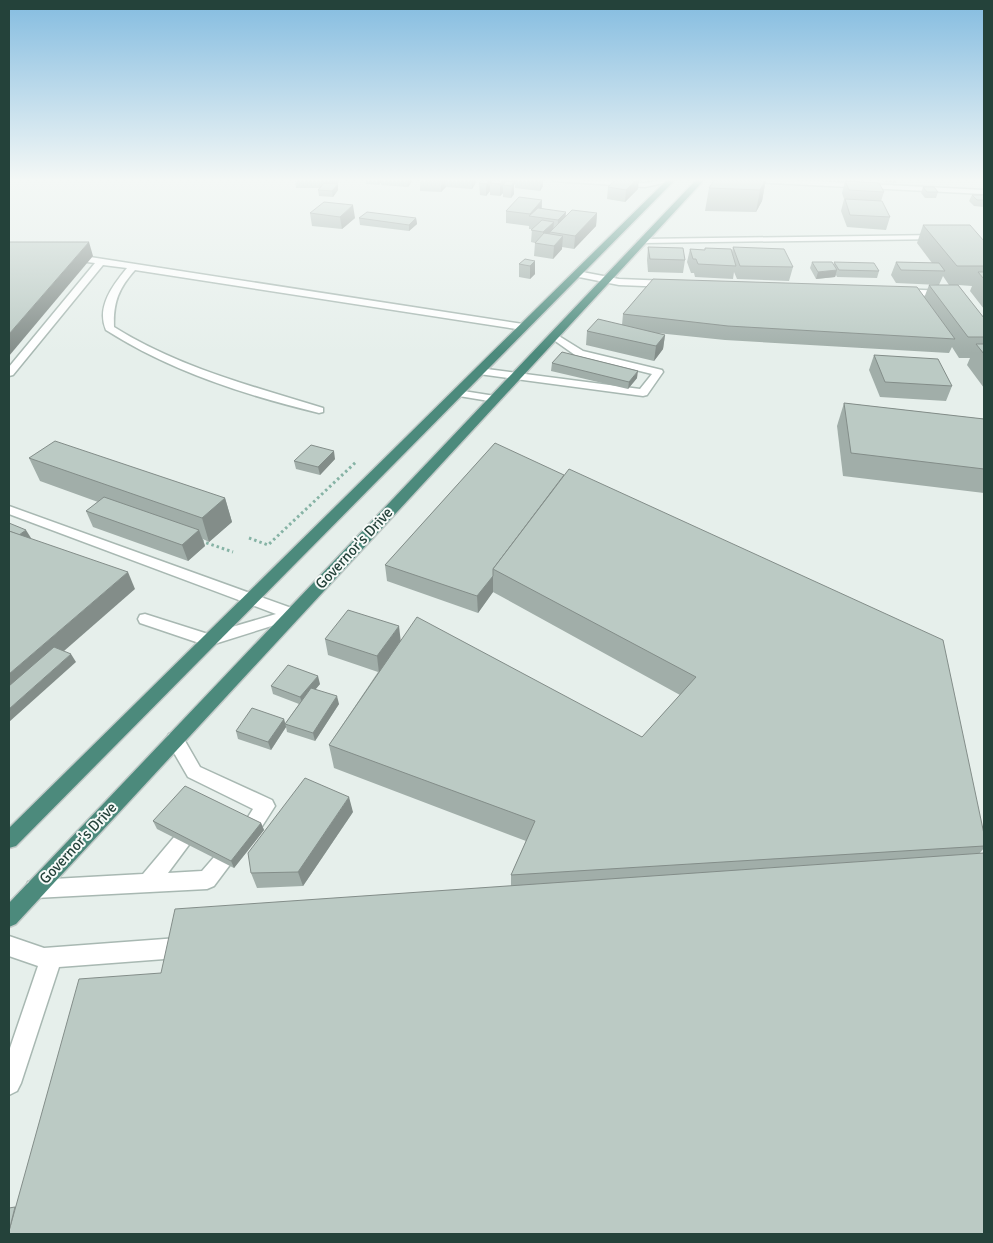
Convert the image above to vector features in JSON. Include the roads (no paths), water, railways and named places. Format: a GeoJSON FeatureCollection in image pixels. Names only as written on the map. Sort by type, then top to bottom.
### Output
{"type":"FeatureCollection","features":[{"type":"Feature","properties":{"kind":"highway"},"geometry":{"type":"LineString","coordinates":[[9,840],[613,237]]}},
{"type":"Feature","properties":{"kind":"highway","name":"Governor's Drive"},"geometry":{"type":"LineString","coordinates":[[9,917],[646,237]]}},
{"type":"Feature","properties":{"kind":"street"},"geometry":{"type":"LineString","coordinates":[[642,241],[944,237]]}},
{"type":"Feature","properties":{"kind":"street"},"geometry":{"type":"LineString","coordinates":[[90,260],[523,327]]}},
{"type":"Feature","properties":{"kind":"street"},"geometry":{"type":"LineString","coordinates":[[9,373],[102,262]]}},
{"type":"Feature","properties":{"kind":"street"},"geometry":{"type":"LineString","coordinates":[[134,266],[112,291],[108,309],[109,328],[130,343],[195,371],[318,410]]}},
{"type":"Feature","properties":{"kind":"street"},"geometry":{"type":"LineString","coordinates":[[577,274],[620,282],[682,284]]}},
{"type":"Feature","properties":{"kind":"street"},"geometry":{"type":"LineString","coordinates":[[890,291],[939,293],[959,300]]}},
{"type":"Feature","properties":{"kind":"street"},"geometry":{"type":"LineString","coordinates":[[479,371],[514,378],[589,383],[642,394],[658,372],[579,353],[554,336]]}},
{"type":"Feature","properties":{"kind":"street"},"geometry":{"type":"LineString","coordinates":[[570,362],[579,353]]}},
{"type":"Feature","properties":{"kind":"street"},"geometry":{"type":"LineString","coordinates":[[600,369],[608,360]]}},
{"type":"Feature","properties":{"kind":"street"},"geometry":{"type":"LineString","coordinates":[[552,382],[561,373]]}},
{"type":"Feature","properties":{"kind":"street"},"geometry":{"type":"LineString","coordinates":[[457,393],[495,399]]}},
{"type":"Feature","properties":{"kind":"street"},"geometry":{"type":"LineString","coordinates":[[9,510],[292,614]]}},
{"type":"Feature","properties":{"kind":"street"},"geometry":{"type":"LineString","coordinates":[[145,619],[208,640],[292,614]]}},
{"type":"Feature","properties":{"kind":"street"},"geometry":{"type":"LineString","coordinates":[[175,739],[194,772],[223,794],[266,806],[252,825]]}},
{"type":"Feature","properties":{"kind":"street"},"geometry":{"type":"LineString","coordinates":[[148,883],[182,842]]}},
{"type":"Feature","properties":{"kind":"street"},"geometry":{"type":"LineString","coordinates":[[35,890],[208,880],[222,862]]}},
{"type":"Feature","properties":{"kind":"street"},"geometry":{"type":"LineString","coordinates":[[9,946],[33,956],[52,957],[178,948]]}},
{"type":"Feature","properties":{"kind":"street"},"geometry":{"type":"LineString","coordinates":[[9,1083],[16,1045],[52,957]]}}]}
